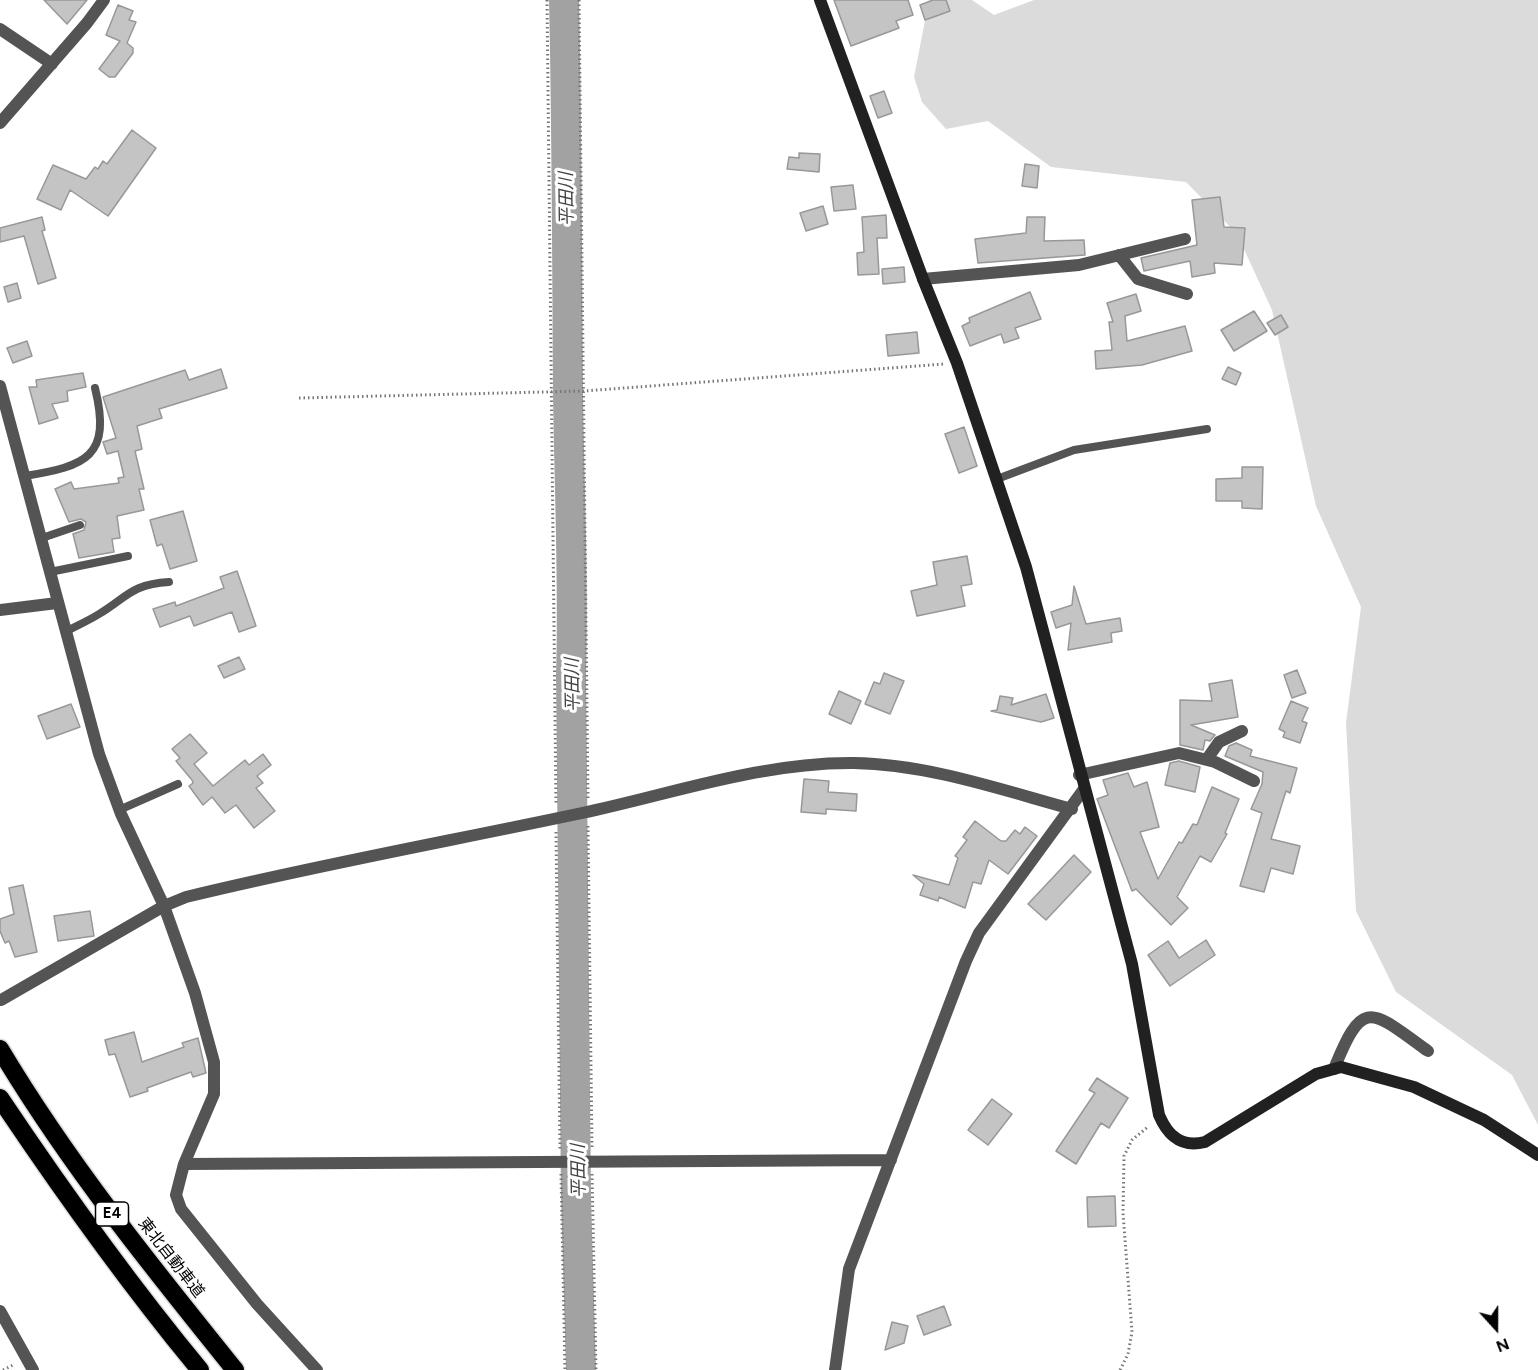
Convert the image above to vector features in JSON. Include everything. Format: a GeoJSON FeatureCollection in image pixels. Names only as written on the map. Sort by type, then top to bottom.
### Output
{"type":"FeatureCollection","features":[{"type":"Feature","properties":{"kind":"highway","name":"東北自動車道"},"geometry":{"type":"LineString","coordinates":[[0,1049],[70,1158],[146,1260],[235,1370]]}},
{"type":"Feature","properties":{"kind":"highway","name":"E4"},"geometry":{"type":"LineString","coordinates":[[0,1098],[68,1199],[145,1304],[200,1370]]}},
{"type":"Feature","properties":{"kind":"street"},"geometry":{"type":"LineString","coordinates":[[0,123],[104,0]]}},
{"type":"Feature","properties":{"kind":"street"},"geometry":{"type":"LineString","coordinates":[[820,0],[923,279],[957,363],[1032,589],[1079,775],[1132,964],[1161,1120],[1171,1136],[1182,1143],[1192,1145],[1205,1142],[1316,1074],[1341,1067],[1414,1088],[1484,1120],[1538,1155]]}},
{"type":"Feature","properties":{"kind":"street"},"geometry":{"type":"LineString","coordinates":[[0,29],[52,64]]}},
{"type":"Feature","properties":{"kind":"street"},"geometry":{"type":"LineString","coordinates":[[923,279],[1079,265],[1185,239]]}},
{"type":"Feature","properties":{"kind":"street"},"geometry":{"type":"LineString","coordinates":[[1119,255],[1138,279],[1187,294]]}},
{"type":"Feature","properties":{"kind":"street"},"geometry":{"type":"LineString","coordinates":[[0,386],[99,754],[119,810],[164,906],[204,1020],[216,1077],[214,1094],[184,1164],[176,1195],[181,1209],[257,1304],[317,1370]]}},
{"type":"Feature","properties":{"kind":"street"},"geometry":{"type":"LineString","coordinates":[[0,610],[57,603]]}},
{"type":"Feature","properties":{"kind":"street"},"geometry":{"type":"LineString","coordinates":[[1207,759],[1219,742],[1242,731]]}},
{"type":"Feature","properties":{"kind":"street"},"geometry":{"type":"LineString","coordinates":[[1079,775],[1156,756],[1179,753],[1207,759],[1254,781]]}},
{"type":"Feature","properties":{"kind":"street"},"geometry":{"type":"LineString","coordinates":[[1,1000],[164,906],[226,887],[587,812],[762,771],[812,764],[856,763],[949,777],[1072,809]]}},
{"type":"Feature","properties":{"kind":"street"},"geometry":{"type":"LineString","coordinates":[[835,1370],[849,1269],[950,1000],[979,933],[1072,809],[1084,789]]}},
{"type":"Feature","properties":{"kind":"street"},"geometry":{"type":"LineString","coordinates":[[1334,1069],[1357,1021],[1367,1016],[1375,1017],[1428,1051]]}},
{"type":"Feature","properties":{"kind":"street"},"geometry":{"type":"LineString","coordinates":[[184,1164],[891,1160]]}},
{"type":"Feature","properties":{"kind":"street"},"geometry":{"type":"LineString","coordinates":[[0,1311],[33,1370]]}},
{"type":"Feature","properties":{"kind":"lane"},"geometry":{"type":"LineString","coordinates":[[25,476],[74,465],[89,454],[99,438],[101,427],[95,388]]}},
{"type":"Feature","properties":{"kind":"lane"},"geometry":{"type":"LineString","coordinates":[[997,480],[1074,450],[1207,429]]}},
{"type":"Feature","properties":{"kind":"lane"},"geometry":{"type":"LineString","coordinates":[[42,538],[80,525]]}},
{"type":"Feature","properties":{"kind":"lane"},"geometry":{"type":"LineString","coordinates":[[50,572],[128,556]]}},
{"type":"Feature","properties":{"kind":"lane"},"geometry":{"type":"LineString","coordinates":[[65,632],[101,613],[119,598],[138,587],[170,582]]}},
{"type":"Feature","properties":{"kind":"lane"},"geometry":{"type":"LineString","coordinates":[[119,810],[178,784]]}},
{"type":"Feature","properties":{"kind":"path"},"geometry":{"type":"LineString","coordinates":[[548,0],[555,393],[556,818],[565,1370]]}},
{"type":"Feature","properties":{"kind":"path"},"geometry":{"type":"LineString","coordinates":[[579,0],[590,1162],[596,1370]]}},
{"type":"Feature","properties":{"kind":"path"},"geometry":{"type":"LineString","coordinates":[[299,398],[555,393],[957,363]]}},
{"type":"Feature","properties":{"kind":"path"},"geometry":{"type":"LineString","coordinates":[[1120,1370],[1128,1354],[1132,1332],[1123,1213],[1124,1156],[1132,1140],[1142,1129],[1161,1120]]}},
{"type":"Feature","properties":{"kind":"shaded area"},"geometry":{"type":"Polygon","coordinates":[[[929,0],[972,0],[994,15],[1034,0],[1538,0],[1538,1125],[1512,1075],[1396,992],[1356,911],[1346,723],[1361,607],[1316,506],[1272,310],[1237,234],[1186,182],[1051,167],[988,121],[946,129],[922,102],[914,77],[929,0]]]}},
{"type":"Feature","properties":{"kind":"building"},"geometry":{"type":"Polygon","coordinates":[[[44,0],[87,0],[67,24],[44,0]]]}},
{"type":"Feature","properties":{"kind":"building"},"geometry":{"type":"Polygon","coordinates":[[[834,0],[908,0],[913,15],[896,21],[899,28],[851,46],[834,0]]]}},
{"type":"Feature","properties":{"kind":"building"},"geometry":{"type":"Polygon","coordinates":[[[933,0],[946,0],[950,11],[925,20],[920,5],[933,0]]]}},
{"type":"Feature","properties":{"kind":"building"},"geometry":{"type":"Polygon","coordinates":[[[118,5],[133,11],[129,20],[136,22],[127,43],[133,48],[133,53],[115,77],[109,77],[99,69],[120,41],[106,35],[118,5]]]}},
{"type":"Feature","properties":{"kind":"building"},"geometry":{"type":"Polygon","coordinates":[[[884,91],[892,113],[878,118],[870,96],[884,91]]]}},
{"type":"Feature","properties":{"kind":"building"},"geometry":{"type":"Polygon","coordinates":[[[132,130],[156,148],[108,216],[70,190],[61,210],[37,199],[53,165],[86,179],[95,167],[98,169],[103,161],[107,164],[132,130]]]}},
{"type":"Feature","properties":{"kind":"building"},"geometry":{"type":"Polygon","coordinates":[[[799,153],[820,154],[819,172],[787,169],[789,157],[799,158],[799,153]]]}},
{"type":"Feature","properties":{"kind":"building"},"geometry":{"type":"Polygon","coordinates":[[[1025,164],[1039,166],[1037,188],[1022,186],[1025,164]]]}},
{"type":"Feature","properties":{"kind":"building"},"geometry":{"type":"Polygon","coordinates":[[[853,185],[856,209],[834,211],[831,187],[853,185]]]}},
{"type":"Feature","properties":{"kind":"building"},"geometry":{"type":"Polygon","coordinates":[[[1220,197],[1224,227],[1245,228],[1242,265],[1214,263],[1215,273],[1192,277],[1190,261],[1144,271],[1141,258],[1197,245],[1192,200],[1220,197]]]}},
{"type":"Feature","properties":{"kind":"building"},"geometry":{"type":"Polygon","coordinates":[[[823,206],[828,224],[806,231],[800,213],[823,206]]]}},
{"type":"Feature","properties":{"kind":"building"},"geometry":{"type":"Polygon","coordinates":[[[886,215],[887,238],[877,238],[879,274],[858,275],[857,253],[864,252],[862,217],[886,215]]]}},
{"type":"Feature","properties":{"kind":"building"},"geometry":{"type":"Polygon","coordinates":[[[42,217],[45,230],[42,231],[56,278],[38,284],[24,236],[0,242],[0,228],[42,217]]]}},
{"type":"Feature","properties":{"kind":"building"},"geometry":{"type":"Polygon","coordinates":[[[1027,217],[1045,217],[1044,241],[1084,240],[1085,255],[978,263],[975,239],[1026,233],[1027,217]]]}},
{"type":"Feature","properties":{"kind":"building"},"geometry":{"type":"Polygon","coordinates":[[[904,267],[905,282],[883,284],[882,269],[904,267]]]}},
{"type":"Feature","properties":{"kind":"building"},"geometry":{"type":"Polygon","coordinates":[[[17,283],[21,298],[8,302],[4,287],[17,283]]]}},
{"type":"Feature","properties":{"kind":"building"},"geometry":{"type":"Polygon","coordinates":[[[1030,292],[1041,319],[1015,328],[1019,338],[1004,343],[1001,334],[970,346],[962,326],[970,322],[969,318],[1030,292]]]}},
{"type":"Feature","properties":{"kind":"building"},"geometry":{"type":"Polygon","coordinates":[[[1136,294],[1141,311],[1125,316],[1127,341],[1185,326],[1192,351],[1142,365],[1096,369],[1095,351],[1112,350],[1109,322],[1113,322],[1107,303],[1136,294]]]}},
{"type":"Feature","properties":{"kind":"building"},"geometry":{"type":"Polygon","coordinates":[[[1254,311],[1267,331],[1234,351],[1221,330],[1254,311]]]}},
{"type":"Feature","properties":{"kind":"building"},"geometry":{"type":"Polygon","coordinates":[[[1281,315],[1288,327],[1275,335],[1267,323],[1281,315]]]}},
{"type":"Feature","properties":{"kind":"building"},"geometry":{"type":"Polygon","coordinates":[[[917,332],[919,353],[888,356],[886,335],[917,332]]]}},
{"type":"Feature","properties":{"kind":"building"},"geometry":{"type":"Polygon","coordinates":[[[27,341],[32,356],[13,363],[7,348],[27,341]]]}},
{"type":"Feature","properties":{"kind":"building"},"geometry":{"type":"Polygon","coordinates":[[[1228,367],[1241,373],[1236,385],[1222,379],[1228,367]]]}},
{"type":"Feature","properties":{"kind":"building"},"geometry":{"type":"Polygon","coordinates":[[[221,369],[227,388],[159,409],[162,418],[137,426],[142,449],[135,451],[144,489],[139,489],[144,510],[117,516],[120,538],[112,539],[114,552],[79,558],[73,534],[84,530],[86,522],[81,519],[69,522],[55,489],[71,482],[74,489],[119,483],[118,478],[124,477],[118,451],[107,454],[103,442],[116,438],[103,397],[185,370],[189,380],[221,369]]]}},
{"type":"Feature","properties":{"kind":"building"},"geometry":{"type":"Polygon","coordinates":[[[83,373],[86,387],[67,391],[68,401],[52,404],[58,418],[39,424],[29,387],[37,387],[36,380],[83,373]]]}},
{"type":"Feature","properties":{"kind":"building"},"geometry":{"type":"Polygon","coordinates":[[[964,427],[977,466],[959,473],[945,434],[964,427]]]}},
{"type":"Feature","properties":{"kind":"building"},"geometry":{"type":"Polygon","coordinates":[[[1242,467],[1263,467],[1262,509],[1242,508],[1242,501],[1216,501],[1216,479],[1242,478],[1242,467]]]}},
{"type":"Feature","properties":{"kind":"building"},"geometry":{"type":"Polygon","coordinates":[[[183,511],[197,561],[170,569],[162,544],[157,546],[150,520],[183,511]]]}},
{"type":"Feature","properties":{"kind":"building"},"geometry":{"type":"Polygon","coordinates":[[[967,556],[972,584],[961,586],[965,606],[917,616],[911,591],[937,585],[933,562],[967,556]]]}},
{"type":"Feature","properties":{"kind":"building"},"geometry":{"type":"Polygon","coordinates":[[[237,571],[256,626],[239,632],[232,612],[194,626],[190,616],[160,627],[153,609],[175,602],[176,606],[224,588],[220,577],[237,571]]]}},
{"type":"Feature","properties":{"kind":"building"},"geometry":{"type":"Polygon","coordinates":[[[1074,586],[1086,624],[1120,618],[1122,631],[1111,633],[1112,642],[1068,650],[1071,623],[1056,628],[1051,612],[1072,605],[1074,586]]]}},
{"type":"Feature","properties":{"kind":"building"},"geometry":{"type":"Polygon","coordinates":[[[239,657],[245,669],[224,678],[218,666],[239,657]]]}},
{"type":"Feature","properties":{"kind":"building"},"geometry":{"type":"Polygon","coordinates":[[[1297,670],[1306,693],[1292,698],[1284,675],[1297,670]]]}},
{"type":"Feature","properties":{"kind":"building"},"geometry":{"type":"Polygon","coordinates":[[[884,673],[904,681],[890,714],[865,704],[874,682],[880,684],[884,673]]]}},
{"type":"Feature","properties":{"kind":"building"},"geometry":{"type":"Polygon","coordinates":[[[1232,680],[1238,717],[1191,725],[1215,735],[1210,741],[1205,740],[1203,750],[1180,745],[1180,700],[1212,701],[1209,684],[1232,680]]]}},
{"type":"Feature","properties":{"kind":"building"},"geometry":{"type":"Polygon","coordinates":[[[839,691],[861,701],[851,724],[829,714],[839,691]]]}},
{"type":"Feature","properties":{"kind":"building"},"geometry":{"type":"Polygon","coordinates":[[[1046,694],[1054,718],[1041,722],[991,711],[997,710],[1000,696],[1013,698],[1011,705],[1046,694]]]}},
{"type":"Feature","properties":{"kind":"building"},"geometry":{"type":"Polygon","coordinates":[[[1291,701],[1308,708],[1302,721],[1307,723],[1300,743],[1283,737],[1285,732],[1279,729],[1291,701]]]}},
{"type":"Feature","properties":{"kind":"building"},"geometry":{"type":"Polygon","coordinates":[[[71,704],[80,727],[47,739],[38,716],[71,704]]]}},
{"type":"Feature","properties":{"kind":"building"},"geometry":{"type":"Polygon","coordinates":[[[190,734],[207,753],[194,764],[213,786],[245,760],[249,765],[263,754],[271,765],[257,776],[263,783],[256,788],[275,811],[254,828],[236,805],[225,813],[212,797],[203,805],[189,786],[193,783],[192,780],[176,761],[180,758],[172,749],[190,734]]]}},
{"type":"Feature","properties":{"kind":"building"},"geometry":{"type":"Polygon","coordinates":[[[1236,743],[1252,750],[1250,756],[1297,768],[1290,793],[1286,791],[1271,839],[1300,846],[1293,874],[1271,868],[1264,892],[1240,886],[1262,813],[1251,809],[1262,784],[1263,772],[1225,756],[1229,746],[1236,743]]]}},
{"type":"Feature","properties":{"kind":"building"},"geometry":{"type":"Polygon","coordinates":[[[1179,761],[1200,767],[1195,792],[1165,785],[1170,763],[1179,761]]]}},
{"type":"Feature","properties":{"kind":"building"},"geometry":{"type":"Polygon","coordinates":[[[1128,773],[1134,787],[1147,782],[1159,827],[1140,832],[1158,879],[1179,842],[1182,843],[1193,824],[1197,825],[1212,787],[1239,799],[1225,833],[1227,834],[1211,862],[1200,856],[1177,897],[1188,908],[1171,925],[1136,889],[1132,891],[1097,799],[1108,795],[1103,780],[1128,773]]]}},
{"type":"Feature","properties":{"kind":"building"},"geometry":{"type":"Polygon","coordinates":[[[804,779],[829,781],[828,792],[857,794],[856,811],[826,809],[826,814],[801,812],[804,779]]]}},
{"type":"Feature","properties":{"kind":"building"},"geometry":{"type":"Polygon","coordinates":[[[975,821],[1001,841],[1006,841],[1015,830],[1020,834],[1025,827],[1037,836],[1008,874],[989,860],[981,884],[973,882],[965,908],[939,897],[938,901],[920,895],[924,884],[913,875],[949,885],[958,858],[955,856],[967,840],[963,837],[975,821]]]}},
{"type":"Feature","properties":{"kind":"building"},"geometry":{"type":"Polygon","coordinates":[[[1074,855],[1091,872],[1046,920],[1028,904],[1074,855]]]}},
{"type":"Feature","properties":{"kind":"building"},"geometry":{"type":"Polygon","coordinates":[[[23,885],[37,952],[15,957],[9,941],[5,943],[0,931],[0,919],[14,914],[9,888],[23,885]]]}},
{"type":"Feature","properties":{"kind":"building"},"geometry":{"type":"Polygon","coordinates":[[[90,911],[94,936],[58,941],[54,916],[90,911]]]}},
{"type":"Feature","properties":{"kind":"building"},"geometry":{"type":"Polygon","coordinates":[[[1206,940],[1215,955],[1170,986],[1148,955],[1168,941],[1179,958],[1206,940]]]}},
{"type":"Feature","properties":{"kind":"building"},"geometry":{"type":"Polygon","coordinates":[[[134,1032],[142,1062],[184,1047],[182,1043],[198,1038],[206,1073],[193,1077],[191,1072],[147,1088],[148,1091],[130,1097],[115,1054],[109,1055],[105,1040],[134,1032]]]}},
{"type":"Feature","properties":{"kind":"building"},"geometry":{"type":"Polygon","coordinates":[[[1097,1078],[1128,1098],[1109,1128],[1101,1123],[1076,1164],[1056,1151],[1095,1093],[1089,1090],[1097,1078]]]}},
{"type":"Feature","properties":{"kind":"building"},"geometry":{"type":"Polygon","coordinates":[[[992,1099],[1012,1114],[988,1145],[968,1130],[992,1099]]]}},
{"type":"Feature","properties":{"kind":"building"},"geometry":{"type":"Polygon","coordinates":[[[1115,1196],[1116,1226],[1088,1227],[1087,1197],[1115,1196]]]}},
{"type":"Feature","properties":{"kind":"building"},"geometry":{"type":"Polygon","coordinates":[[[944,1306],[951,1325],[924,1335],[917,1316],[944,1306]]]}},
{"type":"Feature","properties":{"kind":"building"},"geometry":{"type":"Polygon","coordinates":[[[892,1322],[908,1326],[904,1343],[885,1350],[892,1322]]]}},
{"type":"Feature","properties":{"kind":"waterway","name":"平田川"},"geometry":{"type":"LineString","coordinates":[[564,0],[572,568],[576,1197],[581,1370]]}}]}
